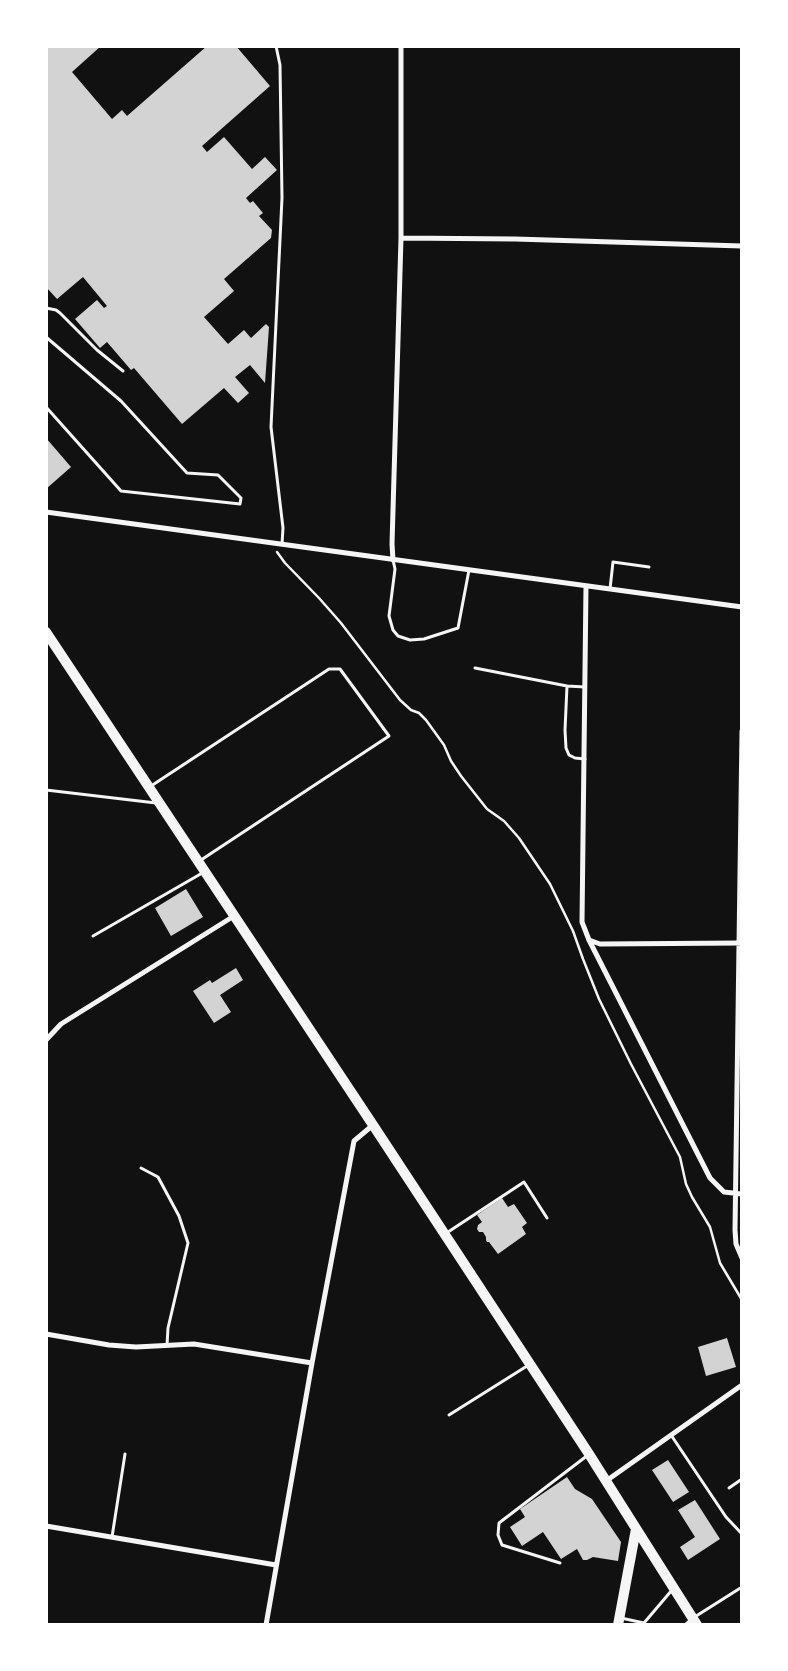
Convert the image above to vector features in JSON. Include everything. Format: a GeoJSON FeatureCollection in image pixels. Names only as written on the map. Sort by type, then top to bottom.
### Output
{"type":"FeatureCollection","features":[{"type":"Feature","properties":{"kind":"main road"},"geometry":{"type":"LineString","coordinates":[[46,632],[373,1124],[589,1454],[674,1588],[692,1622]]}},
{"type":"Feature","properties":{"kind":"main road"},"geometry":{"type":"LineString","coordinates":[[619,1621],[636,1529]]}},
{"type":"Feature","properties":{"kind":"street"},"geometry":{"type":"LineString","coordinates":[[394,560],[392,544],[401,238],[401,46]]}},
{"type":"Feature","properties":{"kind":"street"},"geometry":{"type":"LineString","coordinates":[[401,238],[515,239],[742,246]]}},
{"type":"Feature","properties":{"kind":"street"},"geometry":{"type":"LineString","coordinates":[[46,512],[742,607]]}},
{"type":"Feature","properties":{"kind":"street"},"geometry":{"type":"LineString","coordinates":[[586,586],[582,922],[588,940],[710,1178],[724,1192],[739,1194]]}},
{"type":"Feature","properties":{"kind":"street"},"geometry":{"type":"LineString","coordinates":[[742,731],[739,1194],[736,1244],[742,1258]]}},
{"type":"Feature","properties":{"kind":"street"},"geometry":{"type":"LineString","coordinates":[[46,1040],[61,1024],[234,916]]}},
{"type":"Feature","properties":{"kind":"street"},"geometry":{"type":"LineString","coordinates":[[588,940],[600,944],[740,943]]}},
{"type":"Feature","properties":{"kind":"street"},"geometry":{"type":"LineString","coordinates":[[266,1625],[312,1363],[354,1141],[373,1124]]}},
{"type":"Feature","properties":{"kind":"street"},"geometry":{"type":"LineString","coordinates":[[46,1334],[136,1347],[194,1344],[312,1363]]}},
{"type":"Feature","properties":{"kind":"street"},"geometry":{"type":"LineString","coordinates":[[606,1481],[742,1385]]}},
{"type":"Feature","properties":{"kind":"street"},"geometry":{"type":"LineString","coordinates":[[46,1526],[276,1565]]}},
{"type":"Feature","properties":{"kind":"lane"},"geometry":{"type":"LineString","coordinates":[[276,46],[280,65],[282,198],[271,427],[283,528],[282,544]]}},
{"type":"Feature","properties":{"kind":"lane"},"geometry":{"type":"LineString","coordinates":[[46,308],[60,313],[97,350],[123,370]]}},
{"type":"Feature","properties":{"kind":"lane"},"geometry":{"type":"LineString","coordinates":[[46,337],[121,401],[187,473],[218,475],[241,498],[240,504],[121,491],[46,407]]}},
{"type":"Feature","properties":{"kind":"lane"},"geometry":{"type":"LineString","coordinates":[[394,560],[395,569],[389,616],[393,630],[398,636],[410,640],[458,628],[469,570]]}},
{"type":"Feature","properties":{"kind":"lane"},"geometry":{"type":"LineString","coordinates":[[610,589],[613,562],[649,566]]}},
{"type":"Feature","properties":{"kind":"lane"},"geometry":{"type":"LineString","coordinates":[[474,668],[567,686],[586,687]]}},
{"type":"Feature","properties":{"kind":"lane"},"geometry":{"type":"LineString","coordinates":[[149,788],[329,669],[340,669],[389,736],[198,862]]}},
{"type":"Feature","properties":{"kind":"lane"},"geometry":{"type":"LineString","coordinates":[[567,686],[565,707],[566,748],[569,754],[575,758],[585,758]]}},
{"type":"Feature","properties":{"kind":"lane"},"geometry":{"type":"LineString","coordinates":[[46,790],[160,803]]}},
{"type":"Feature","properties":{"kind":"lane"},"geometry":{"type":"LineString","coordinates":[[93,936],[205,872]]}},
{"type":"Feature","properties":{"kind":"lane"},"geometry":{"type":"LineString","coordinates":[[141,1168],[158,1178],[179,1216],[188,1243],[168,1328],[167,1345]]}},
{"type":"Feature","properties":{"kind":"lane"},"geometry":{"type":"LineString","coordinates":[[445,1235],[524,1182],[547,1218]]}},
{"type":"Feature","properties":{"kind":"lane"},"geometry":{"type":"LineString","coordinates":[[449,1415],[530,1364]]}},
{"type":"Feature","properties":{"kind":"lane"},"geometry":{"type":"LineString","coordinates":[[671,1435],[726,1517],[742,1534]]}},
{"type":"Feature","properties":{"kind":"lane"},"geometry":{"type":"LineString","coordinates":[[112,1537],[125,1454]]}},
{"type":"Feature","properties":{"kind":"lane"},"geometry":{"type":"LineString","coordinates":[[560,1563],[502,1546],[498,1535],[499,1523],[589,1454]]}},
{"type":"Feature","properties":{"kind":"lane"},"geometry":{"type":"LineString","coordinates":[[729,1488],[742,1479]]}},
{"type":"Feature","properties":{"kind":"lane"},"geometry":{"type":"LineString","coordinates":[[692,1622],[714,1604],[742,1587]]}},
{"type":"Feature","properties":{"kind":"lane"},"geometry":{"type":"LineString","coordinates":[[619,1621],[644,1623],[674,1588]]}},
{"type":"Feature","properties":{"kind":"path"},"geometry":{"type":"LineString","coordinates":[[270,543],[284,563],[341,623],[400,700],[426,720],[444,745],[460,776],[487,809],[504,821],[519,838],[540,868],[562,904],[599,999],[614,1031],[680,1156],[686,1184],[710,1227],[720,1263],[742,1300]]}},
{"type":"Feature","properties":{"kind":"building"},"geometry":{"type":"Polygon","coordinates":[[[46,46],[101,46],[72,72],[112,119],[122,110],[127,116],[207,46],[236,46],[270,86],[202,146],[207,152],[224,137],[252,169],[265,157],[277,170],[246,198],[250,203],[253,201],[263,213],[259,216],[272,230],[271,238],[224,279],[234,291],[204,317],[228,344],[244,330],[251,338],[266,324],[269,327],[265,383],[250,365],[235,377],[249,393],[238,403],[224,388],[182,424],[134,368],[131,370],[107,342],[100,348],[75,319],[97,300],[104,308],[107,306],[83,277],[57,299],[46,287],[46,46]]]}},
{"type":"Feature","properties":{"kind":"building"},"geometry":{"type":"Polygon","coordinates":[[[46,438],[71,467],[46,489],[46,438]]]}},
{"type":"Feature","properties":{"kind":"building"},"geometry":{"type":"Polygon","coordinates":[[[186,889],[203,917],[171,936],[155,908],[186,889]]]}},
{"type":"Feature","properties":{"kind":"building"},"geometry":{"type":"Polygon","coordinates":[[[236,968],[243,980],[220,995],[231,1012],[214,1023],[193,991],[210,980],[212,983],[236,968]]]}},
{"type":"Feature","properties":{"kind":"building"},"geometry":{"type":"Polygon","coordinates":[[[502,1198],[508,1207],[514,1204],[527,1223],[522,1227],[526,1234],[498,1254],[487,1242],[483,1232],[479,1232],[477,1229],[478,1225],[482,1222],[477,1215],[502,1198]]]}},
{"type":"Feature","properties":{"kind":"building"},"geometry":{"type":"Polygon","coordinates":[[[727,1338],[736,1367],[706,1376],[698,1347],[727,1338]]]}},
{"type":"Feature","properties":{"kind":"building"},"geometry":{"type":"Polygon","coordinates":[[[668,1460],[689,1492],[673,1502],[652,1470],[668,1460]]]}},
{"type":"Feature","properties":{"kind":"building"},"geometry":{"type":"Polygon","coordinates":[[[567,1477],[575,1489],[592,1499],[621,1542],[618,1561],[593,1557],[583,1560],[577,1549],[561,1559],[543,1532],[522,1546],[510,1527],[525,1517],[520,1509],[567,1477]]]}},
{"type":"Feature","properties":{"kind":"building"},"geometry":{"type":"Polygon","coordinates":[[[695,1500],[720,1539],[688,1560],[680,1547],[695,1537],[678,1510],[695,1500]]]}}]}
